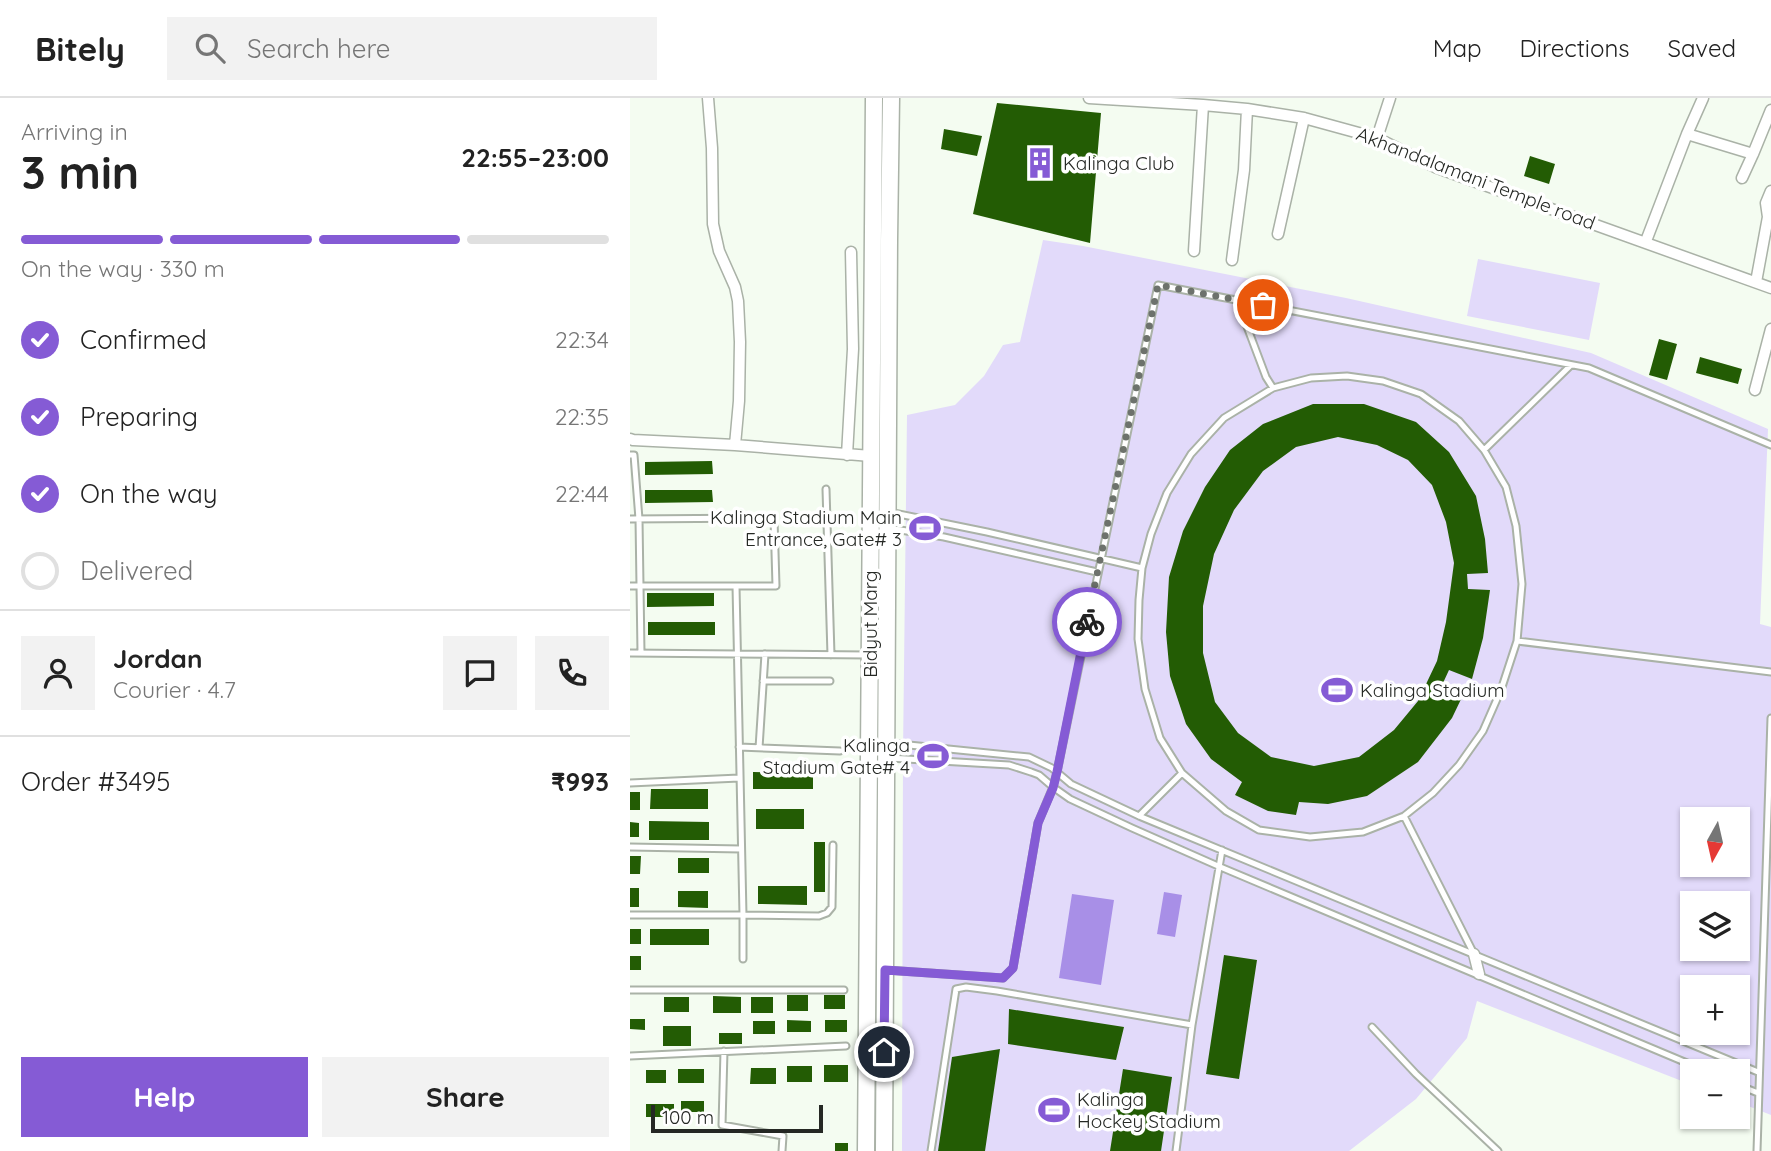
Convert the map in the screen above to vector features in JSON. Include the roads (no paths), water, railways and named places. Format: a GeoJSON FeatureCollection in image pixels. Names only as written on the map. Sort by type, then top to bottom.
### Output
{"type":"FeatureCollection","features":[{"type":"Feature","properties":{"kind":"main road","name":"Bidyut Marg"},"geometry":{"type":"LineString","coordinates":[[866,1151],[874,98]]}},
{"type":"Feature","properties":{"kind":"main road","name":"Bidyut Marg"},"geometry":{"type":"LineString","coordinates":[[884,1151],[891,98]]}},
{"type":"Feature","properties":{"kind":"street"},"geometry":{"type":"LineString","coordinates":[[708,98],[713,224],[719,251],[735,287],[739,311],[740,401],[735,444]]}},
{"type":"Feature","properties":{"kind":"street","name":"Akhandalamani Temple road"},"geometry":{"type":"LineString","coordinates":[[1089,98],[1247,109],[1304,118],[1377,138],[1437,167],[1771,288]]}},
{"type":"Feature","properties":{"kind":"street"},"geometry":{"type":"LineString","coordinates":[[1377,138],[1390,98]]}},
{"type":"Feature","properties":{"kind":"street"},"geometry":{"type":"LineString","coordinates":[[1646,241],[1686,134],[1703,98]]}},
{"type":"Feature","properties":{"kind":"street"},"geometry":{"type":"LineString","coordinates":[[1194,251],[1203,105]]}},
{"type":"Feature","properties":{"kind":"street"},"geometry":{"type":"LineString","coordinates":[[1232,260],[1244,170],[1247,109]]}},
{"type":"Feature","properties":{"kind":"street"},"geometry":{"type":"LineString","coordinates":[[1742,178],[1771,110]]}},
{"type":"Feature","properties":{"kind":"street"},"geometry":{"type":"LineString","coordinates":[[1278,234],[1304,118]]}},
{"type":"Feature","properties":{"kind":"street"},"geometry":{"type":"LineString","coordinates":[[1686,134],[1753,154]]}},
{"type":"Feature","properties":{"kind":"street"},"geometry":{"type":"LineString","coordinates":[[1756,282],[1770,218],[1766,203],[1771,191]]}},
{"type":"Feature","properties":{"kind":"street"},"geometry":{"type":"LineString","coordinates":[[847,454],[853,349],[851,252]]}},
{"type":"Feature","properties":{"kind":"street"},"geometry":{"type":"LineString","coordinates":[[1755,390],[1771,329]]}},
{"type":"Feature","properties":{"kind":"street"},"geometry":{"type":"LineString","coordinates":[[630,439],[735,444],[872,456]]}},
{"type":"Feature","properties":{"kind":"street"},"geometry":{"type":"LineString","coordinates":[[1474,954],[1479,974]]}},
{"type":"Feature","properties":{"kind":"lane"},"geometry":{"type":"LineString","coordinates":[[885,970],[1003,978],[1013,968],[1038,823],[1057,772],[1158,285],[1589,368],[1771,445]]}},
{"type":"Feature","properties":{"kind":"lane"},"geometry":{"type":"LineString","coordinates":[[1237,300],[1266,377],[1273,388]]}},
{"type":"Feature","properties":{"kind":"lane"},"geometry":{"type":"LineString","coordinates":[[1484,450],[1570,366]]}},
{"type":"Feature","properties":{"kind":"lane"},"geometry":{"type":"LineString","coordinates":[[1347,376],[1383,380],[1421,394],[1459,421],[1484,450],[1506,487],[1516,526],[1522,584],[1517,640],[1501,690],[1483,731],[1459,765],[1433,793],[1404,816],[1363,832],[1310,837],[1259,830],[1226,811],[1182,773],[1160,738],[1145,689],[1138,639],[1142,568],[1151,534],[1167,493],[1191,454],[1224,418],[1273,388],[1311,378],[1347,376]]}},
{"type":"Feature","properties":{"kind":"lane"},"geometry":{"type":"LineString","coordinates":[[630,455],[634,455],[639,519],[641,653]]}},
{"type":"Feature","properties":{"kind":"lane"},"geometry":{"type":"LineString","coordinates":[[827,489],[831,655]]}},
{"type":"Feature","properties":{"kind":"lane"},"geometry":{"type":"LineString","coordinates":[[630,519],[774,518],[776,586],[630,586]]}},
{"type":"Feature","properties":{"kind":"lane"},"geometry":{"type":"LineString","coordinates":[[888,520],[987,532],[1142,568]]}},
{"type":"Feature","properties":{"kind":"lane"},"geometry":{"type":"LineString","coordinates":[[888,520],[944,537],[1097,572]]}},
{"type":"Feature","properties":{"kind":"lane"},"geometry":{"type":"LineString","coordinates":[[736,586],[743,959]]}},
{"type":"Feature","properties":{"kind":"lane"},"geometry":{"type":"LineString","coordinates":[[1517,640],[1771,672]]}},
{"type":"Feature","properties":{"kind":"lane"},"geometry":{"type":"LineString","coordinates":[[630,653],[870,656]]}},
{"type":"Feature","properties":{"kind":"lane"},"geometry":{"type":"LineString","coordinates":[[759,748],[765,654]]}},
{"type":"Feature","properties":{"kind":"lane"},"geometry":{"type":"LineString","coordinates":[[764,681],[830,681]]}},
{"type":"Feature","properties":{"kind":"lane"},"geometry":{"type":"LineString","coordinates":[[1757,1151],[1771,718]]}},
{"type":"Feature","properties":{"kind":"lane"},"geometry":{"type":"LineString","coordinates":[[739,747],[839,751]]}},
{"type":"Feature","properties":{"kind":"lane"},"geometry":{"type":"LineString","coordinates":[[886,750],[1029,757],[1042,762],[1071,784],[1139,816],[1758,1072]]}},
{"type":"Feature","properties":{"kind":"lane"},"geometry":{"type":"LineString","coordinates":[[886,750],[1023,769],[1038,775],[1070,799],[1218,866],[1680,1060]]}},
{"type":"Feature","properties":{"kind":"lane"},"geometry":{"type":"LineString","coordinates":[[1139,816],[1182,773]]}},
{"type":"Feature","properties":{"kind":"lane"},"geometry":{"type":"LineString","coordinates":[[630,783],[739,778]]}},
{"type":"Feature","properties":{"kind":"lane"},"geometry":{"type":"LineString","coordinates":[[1404,816],[1474,954]]}},
{"type":"Feature","properties":{"kind":"lane"},"geometry":{"type":"LineString","coordinates":[[630,915],[818,916],[827,913],[832,907],[832,845]]}},
{"type":"Feature","properties":{"kind":"lane"},"geometry":{"type":"LineString","coordinates":[[630,847],[741,849]]}},
{"type":"Feature","properties":{"kind":"lane"},"geometry":{"type":"LineString","coordinates":[[1176,1151],[1192,1026],[1222,850]]}},
{"type":"Feature","properties":{"kind":"lane"},"geometry":{"type":"LineString","coordinates":[[931,1151],[956,989],[966,987],[997,991],[1192,1026]]}},
{"type":"Feature","properties":{"kind":"lane"},"geometry":{"type":"LineString","coordinates":[[630,990],[844,990]]}},
{"type":"Feature","properties":{"kind":"lane"},"geometry":{"type":"LineString","coordinates":[[1372,1027],[1416,1074],[1498,1151]]}},
{"type":"Feature","properties":{"kind":"lane"},"geometry":{"type":"LineString","coordinates":[[630,1056],[846,1046]]}},
{"type":"Feature","properties":{"kind":"lane"},"geometry":{"type":"LineString","coordinates":[[724,1051],[722,1125],[783,1136],[782,1151]]}},
{"type":"Feature","properties":{"kind":"lane"},"geometry":{"type":"LineString","coordinates":[[1750,1090],[1758,1093]]}},
{"type":"Feature","properties":{"kind":"place","name":"Kalinga Club"},"geometry":{"type":"Point","coordinates":[1040,163]}},
{"type":"Feature","properties":{"kind":"place","name":"Kalinga Stadium Main Entrance, Gate# 3"},"geometry":{"type":"Point","coordinates":[925,528]}},
{"type":"Feature","properties":{"kind":"place","name":"Kalinga Stadium"},"geometry":{"type":"Point","coordinates":[1337,690]}},
{"type":"Feature","properties":{"kind":"place","name":"Kalinga Stadium Gate# 4"},"geometry":{"type":"Point","coordinates":[933,756]}},
{"type":"Feature","properties":{"kind":"place","name":"Kalinga Hockey Stadium"},"geometry":{"type":"Point","coordinates":[1054,1110]}}]}
